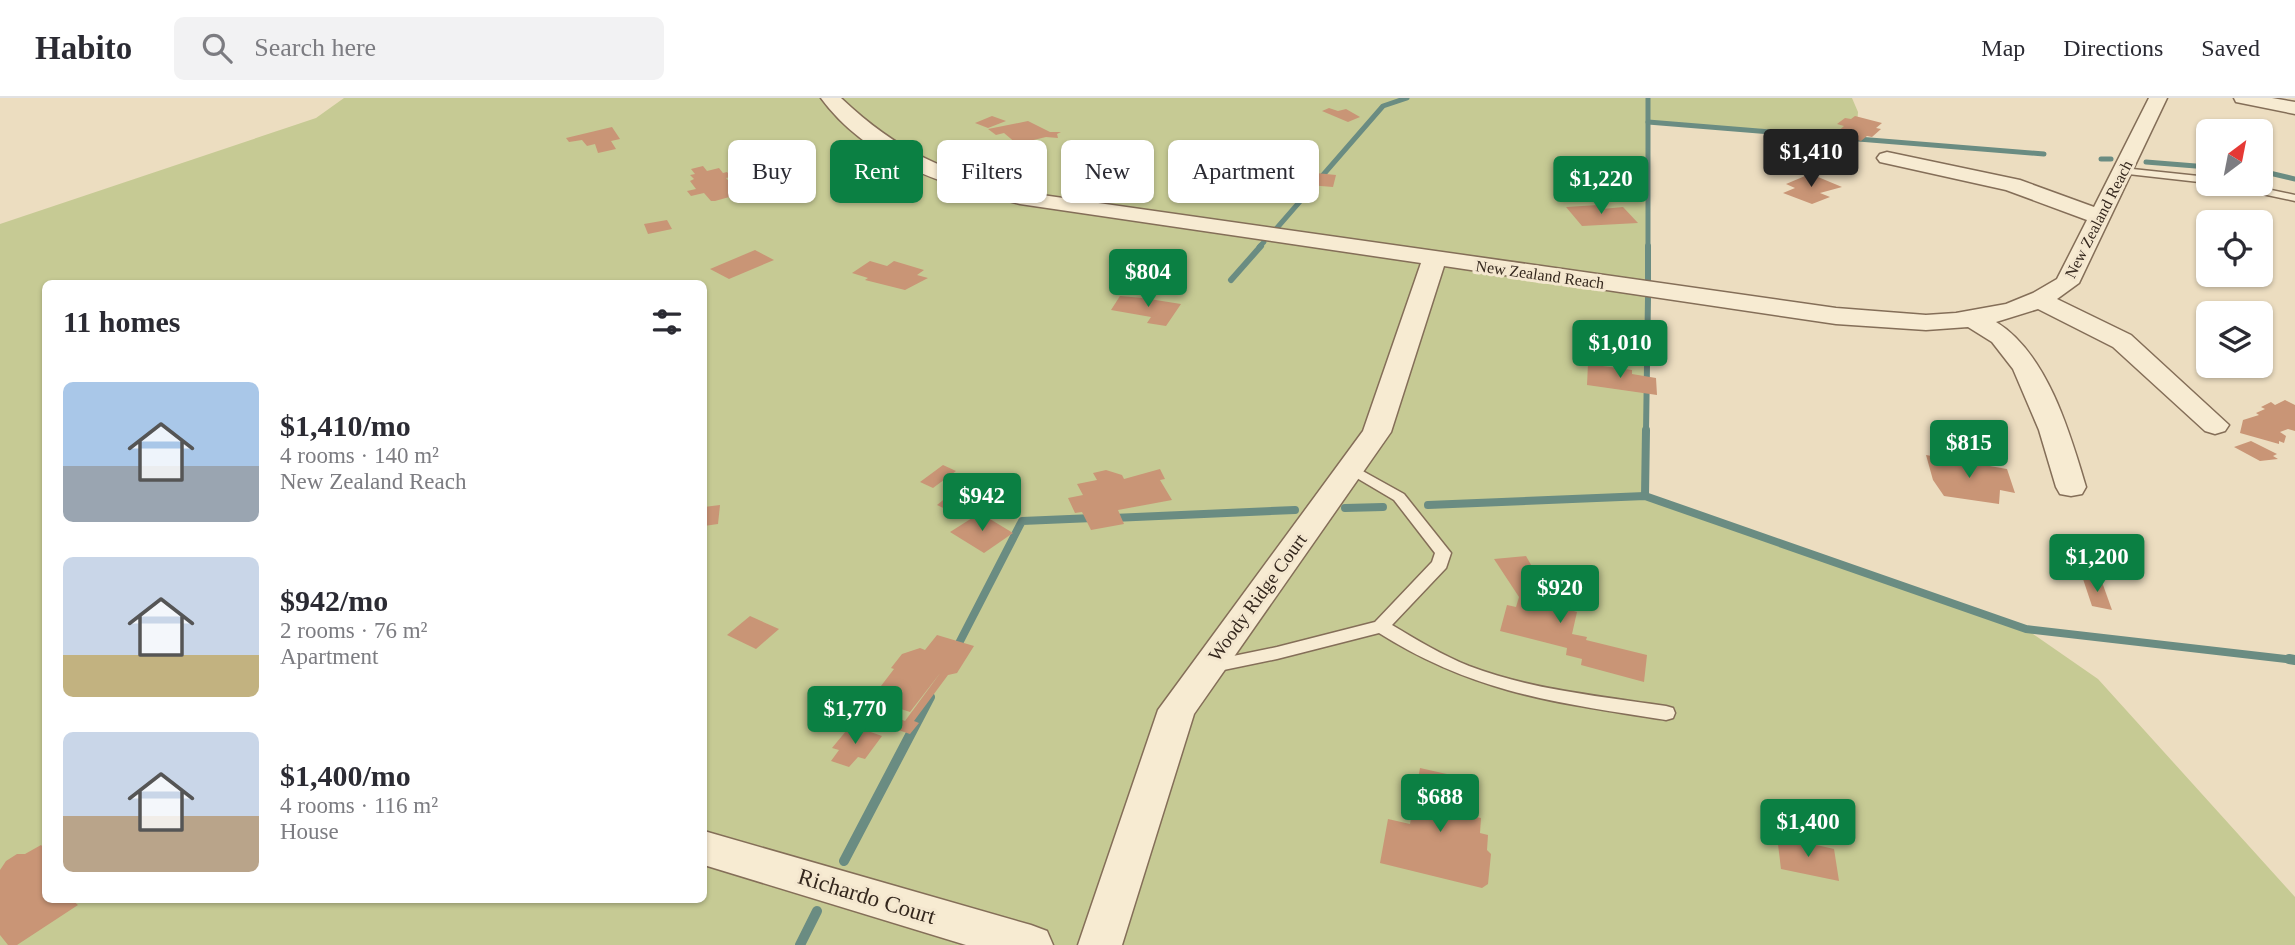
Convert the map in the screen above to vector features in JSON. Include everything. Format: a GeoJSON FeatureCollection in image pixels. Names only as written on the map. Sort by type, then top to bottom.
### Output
{"type":"FeatureCollection","features":[{"type":"Feature","properties":{"kind":"street","name":"New Zealand Reach"},"geometry":{"type":"LineString","coordinates":[[830,98],[882,144],[905,158],[939,174],[991,191],[1056,205],[1858,319],[1899,321],[1973,319],[1999,314],[2041,301],[2072,277],[2158,98]]}},
{"type":"Feature","properties":{"kind":"street"},"geometry":{"type":"LineString","coordinates":[[2243,98],[2295,108]]}},
{"type":"Feature","properties":{"kind":"street"},"geometry":{"type":"LineString","coordinates":[[1887,158],[2012,185],[2101,217]]}},
{"type":"Feature","properties":{"kind":"street","name":"Woody Ridge Court"},"geometry":{"type":"LineString","coordinates":[[1100,945],[1164,741],[1177,710],[1377,432],[1434,259]]}},
{"type":"Feature","properties":{"kind":"street"},"geometry":{"type":"LineString","coordinates":[[2041,301],[2122,341],[2215,425]]}},
{"type":"Feature","properties":{"kind":"street"},"geometry":{"type":"LineString","coordinates":[[1973,319],[2004,340],[2027,371],[2062,453],[2071,487]]}},
{"type":"Feature","properties":{"kind":"street","name":"Richardo Court"},"geometry":{"type":"LineString","coordinates":[[707,849],[1031,945]]}},
{"type":"Feature","properties":{"kind":"lane"},"geometry":{"type":"LineString","coordinates":[[2123,171],[2196,179]]}},
{"type":"Feature","properties":{"kind":"lane"},"geometry":{"type":"LineString","coordinates":[[2273,193],[2295,198]]}},
{"type":"Feature","properties":{"kind":"lane"},"geometry":{"type":"LineString","coordinates":[[1207,667],[1277,653],[1381,626],[1440,564],[1443,553],[1399,497],[1350,468]]}},
{"type":"Feature","properties":{"kind":"lane"},"geometry":{"type":"LineString","coordinates":[[1381,626],[1413,646],[1478,676],[1555,694],[1666,713]]}},
{"type":"Feature","properties":{"kind":"green space"},"geometry":{"type":"Polygon","coordinates":[[[344,98],[1852,98],[1858,112],[1856,140],[1648,122],[1645,496],[2026,629],[2098,679],[2295,897],[2295,945],[0,945],[0,224],[316,118],[344,98]]]}},
{"type":"Feature","properties":{"kind":"building"},"geometry":{"type":"Polygon","coordinates":[[[1329,108],[1338,111],[1346,109],[1360,117],[1348,122],[1322,111],[1329,108]]]}},
{"type":"Feature","properties":{"kind":"building"},"geometry":{"type":"Polygon","coordinates":[[[992,116],[1006,121],[988,128],[975,123],[992,116]]]}},
{"type":"Feature","properties":{"kind":"building"},"geometry":{"type":"Polygon","coordinates":[[[1855,116],[1882,123],[1876,128],[1881,129],[1872,137],[1867,136],[1861,141],[1835,134],[1844,126],[1837,124],[1845,118],[1851,119],[1855,116]]]}},
{"type":"Feature","properties":{"kind":"building"},"geometry":{"type":"Polygon","coordinates":[[[1028,121],[1050,132],[1061,132],[1057,134],[1058,138],[1012,140],[1004,133],[996,135],[988,129],[1028,121]]]}},
{"type":"Feature","properties":{"kind":"building"},"geometry":{"type":"Polygon","coordinates":[[[612,127],[620,139],[611,141],[616,149],[598,153],[595,144],[587,146],[582,140],[569,142],[566,138],[612,127]]]}},
{"type":"Feature","properties":{"kind":"building"},"geometry":{"type":"Polygon","coordinates":[[[703,166],[707,171],[719,168],[723,173],[727,172],[728,197],[711,201],[704,193],[691,196],[687,191],[696,189],[690,181],[694,179],[690,175],[695,174],[691,169],[703,166]]]}},
{"type":"Feature","properties":{"kind":"building"},"geometry":{"type":"Polygon","coordinates":[[[1319,173],[1336,175],[1333,187],[1319,186],[1319,173]]]}},
{"type":"Feature","properties":{"kind":"building"},"geometry":{"type":"Polygon","coordinates":[[[1805,176],[1813,179],[1818,177],[1842,187],[1820,193],[1830,197],[1812,204],[1783,193],[1795,188],[1786,184],[1805,176]]]}},
{"type":"Feature","properties":{"kind":"building"},"geometry":{"type":"Polygon","coordinates":[[[1598,205],[1602,209],[1623,207],[1638,223],[1582,226],[1566,207],[1598,205]]]}},
{"type":"Feature","properties":{"kind":"building"},"geometry":{"type":"Polygon","coordinates":[[[667,220],[672,229],[648,234],[644,224],[667,220]]]}},
{"type":"Feature","properties":{"kind":"building"},"geometry":{"type":"Polygon","coordinates":[[[755,250],[774,260],[729,279],[710,269],[755,250]]]}},
{"type":"Feature","properties":{"kind":"building"},"geometry":{"type":"Polygon","coordinates":[[[870,261],[887,266],[894,261],[924,270],[917,275],[928,278],[905,290],[865,280],[868,278],[852,273],[870,261]]]}},
{"type":"Feature","properties":{"kind":"building"},"geometry":{"type":"Polygon","coordinates":[[[1120,296],[1181,304],[1166,326],[1147,323],[1151,317],[1111,310],[1120,296]]]}},
{"type":"Feature","properties":{"kind":"building"},"geometry":{"type":"Polygon","coordinates":[[[1588,364],[1632,370],[1632,374],[1656,378],[1657,395],[1587,385],[1588,364]]]}},
{"type":"Feature","properties":{"kind":"building"},"geometry":{"type":"Polygon","coordinates":[[[2285,400],[2295,405],[2295,431],[2288,429],[2280,432],[2286,436],[2284,443],[2240,433],[2243,420],[2259,415],[2256,413],[2265,409],[2261,407],[2271,402],[2275,405],[2285,400]]]}},
{"type":"Feature","properties":{"kind":"building"},"geometry":{"type":"Polygon","coordinates":[[[2251,441],[2277,454],[2273,456],[2278,459],[2260,461],[2234,447],[2251,441]]]}},
{"type":"Feature","properties":{"kind":"building"},"geometry":{"type":"Polygon","coordinates":[[[1926,455],[2007,469],[2015,493],[2000,490],[1999,504],[1944,496],[1933,480],[1926,455]]]}},
{"type":"Feature","properties":{"kind":"building"},"geometry":{"type":"Polygon","coordinates":[[[943,465],[956,471],[933,488],[920,482],[943,465]]]}},
{"type":"Feature","properties":{"kind":"building"},"geometry":{"type":"Polygon","coordinates":[[[1160,469],[1165,479],[1160,480],[1172,500],[1118,510],[1124,524],[1091,530],[1082,512],[1075,513],[1068,498],[1083,495],[1077,484],[1097,480],[1093,473],[1106,470],[1122,475],[1124,479],[1160,469]]]}},
{"type":"Feature","properties":{"kind":"building"},"geometry":{"type":"Polygon","coordinates":[[[948,496],[967,505],[956,514],[937,505],[948,496]]]}},
{"type":"Feature","properties":{"kind":"building"},"geometry":{"type":"Polygon","coordinates":[[[720,505],[718,524],[707,526],[707,507],[720,505]]]}},
{"type":"Feature","properties":{"kind":"building"},"geometry":{"type":"Polygon","coordinates":[[[980,513],[1013,533],[984,553],[950,532],[980,513]]]}},
{"type":"Feature","properties":{"kind":"building"},"geometry":{"type":"Polygon","coordinates":[[[1526,556],[1539,579],[1534,579],[1547,603],[1577,612],[1572,634],[1647,655],[1644,682],[1581,665],[1582,659],[1566,655],[1567,648],[1500,631],[1507,605],[1516,607],[1519,597],[1494,559],[1526,556]]]}},
{"type":"Feature","properties":{"kind":"building"},"geometry":{"type":"Polygon","coordinates":[[[2083,579],[2102,582],[2112,610],[2092,606],[2083,579]]]}},
{"type":"Feature","properties":{"kind":"building"},"geometry":{"type":"Polygon","coordinates":[[[750,616],[779,629],[756,649],[727,635],[750,616]]]}},
{"type":"Feature","properties":{"kind":"building"},"geometry":{"type":"Polygon","coordinates":[[[937,635],[974,646],[957,673],[948,675],[914,721],[919,723],[910,734],[892,728],[887,724],[893,716],[905,721],[941,672],[910,712],[892,706],[889,708],[871,699],[902,654],[920,648],[925,650],[937,635]]]}},
{"type":"Feature","properties":{"kind":"building"},"geometry":{"type":"Polygon","coordinates":[[[851,725],[882,736],[865,759],[858,757],[849,767],[831,761],[839,750],[832,748],[851,725]]]}},
{"type":"Feature","properties":{"kind":"building"},"geometry":{"type":"Polygon","coordinates":[[[1420,768],[1469,779],[1469,808],[1465,815],[1481,818],[1480,833],[1488,835],[1487,850],[1491,854],[1488,884],[1482,888],[1380,863],[1388,819],[1410,824],[1420,768]]]}},
{"type":"Feature","properties":{"kind":"building"},"geometry":{"type":"Polygon","coordinates":[[[1777,836],[1834,849],[1839,881],[1781,869],[1777,836]]]}},
{"type":"Feature","properties":{"kind":"building"},"geometry":{"type":"Polygon","coordinates":[[[42,846],[42,903],[78,905],[17,945],[8,945],[0,935],[0,870],[6,861],[17,854],[25,854],[42,846]]]}},
{"type":"Feature","properties":{"kind":"waterway"},"geometry":{"type":"LineString","coordinates":[[1276,229],[1383,106],[1407,98]]}},
{"type":"Feature","properties":{"kind":"waterway"},"geometry":{"type":"LineString","coordinates":[[1648,98],[1648,122]]}},
{"type":"Feature","properties":{"kind":"waterway"},"geometry":{"type":"LineString","coordinates":[[1648,122],[2044,154]]}},
{"type":"Feature","properties":{"kind":"waterway"},"geometry":{"type":"LineString","coordinates":[[1648,122],[1648,281]]}},
{"type":"Feature","properties":{"kind":"waterway"},"geometry":{"type":"LineString","coordinates":[[2101,159],[2111,159]]}},
{"type":"Feature","properties":{"kind":"waterway"},"geometry":{"type":"LineString","coordinates":[[2146,162],[2196,166]]}},
{"type":"Feature","properties":{"kind":"waterway"},"geometry":{"type":"LineString","coordinates":[[2273,174],[2295,179]]}},
{"type":"Feature","properties":{"kind":"waterway"},"geometry":{"type":"LineString","coordinates":[[1259,247],[1264,242]]}},
{"type":"Feature","properties":{"kind":"waterway"},"geometry":{"type":"LineString","coordinates":[[1231,280],[1261,246]]}},
{"type":"Feature","properties":{"kind":"waterway"},"geometry":{"type":"LineString","coordinates":[[1646,432],[1648,298]]}},
{"type":"Feature","properties":{"kind":"waterway"},"geometry":{"type":"LineString","coordinates":[[1645,496],[1646,430]]}},
{"type":"Feature","properties":{"kind":"waterway"},"geometry":{"type":"LineString","coordinates":[[1428,505],[1645,496]]}},
{"type":"Feature","properties":{"kind":"waterway"},"geometry":{"type":"LineString","coordinates":[[1645,496],[2026,629],[2295,660],[2289,659]]}},
{"type":"Feature","properties":{"kind":"waterway"},"geometry":{"type":"LineString","coordinates":[[1345,508],[1383,507]]}},
{"type":"Feature","properties":{"kind":"waterway"},"geometry":{"type":"LineString","coordinates":[[1113,518],[1295,510]]}},
{"type":"Feature","properties":{"kind":"waterway"},"geometry":{"type":"LineString","coordinates":[[956,649],[1022,521],[1093,518]]}},
{"type":"Feature","properties":{"kind":"waterway"},"geometry":{"type":"LineString","coordinates":[[844,861],[930,697]]}},
{"type":"Feature","properties":{"kind":"waterway"},"geometry":{"type":"LineString","coordinates":[[800,945],[817,911]]}}]}
